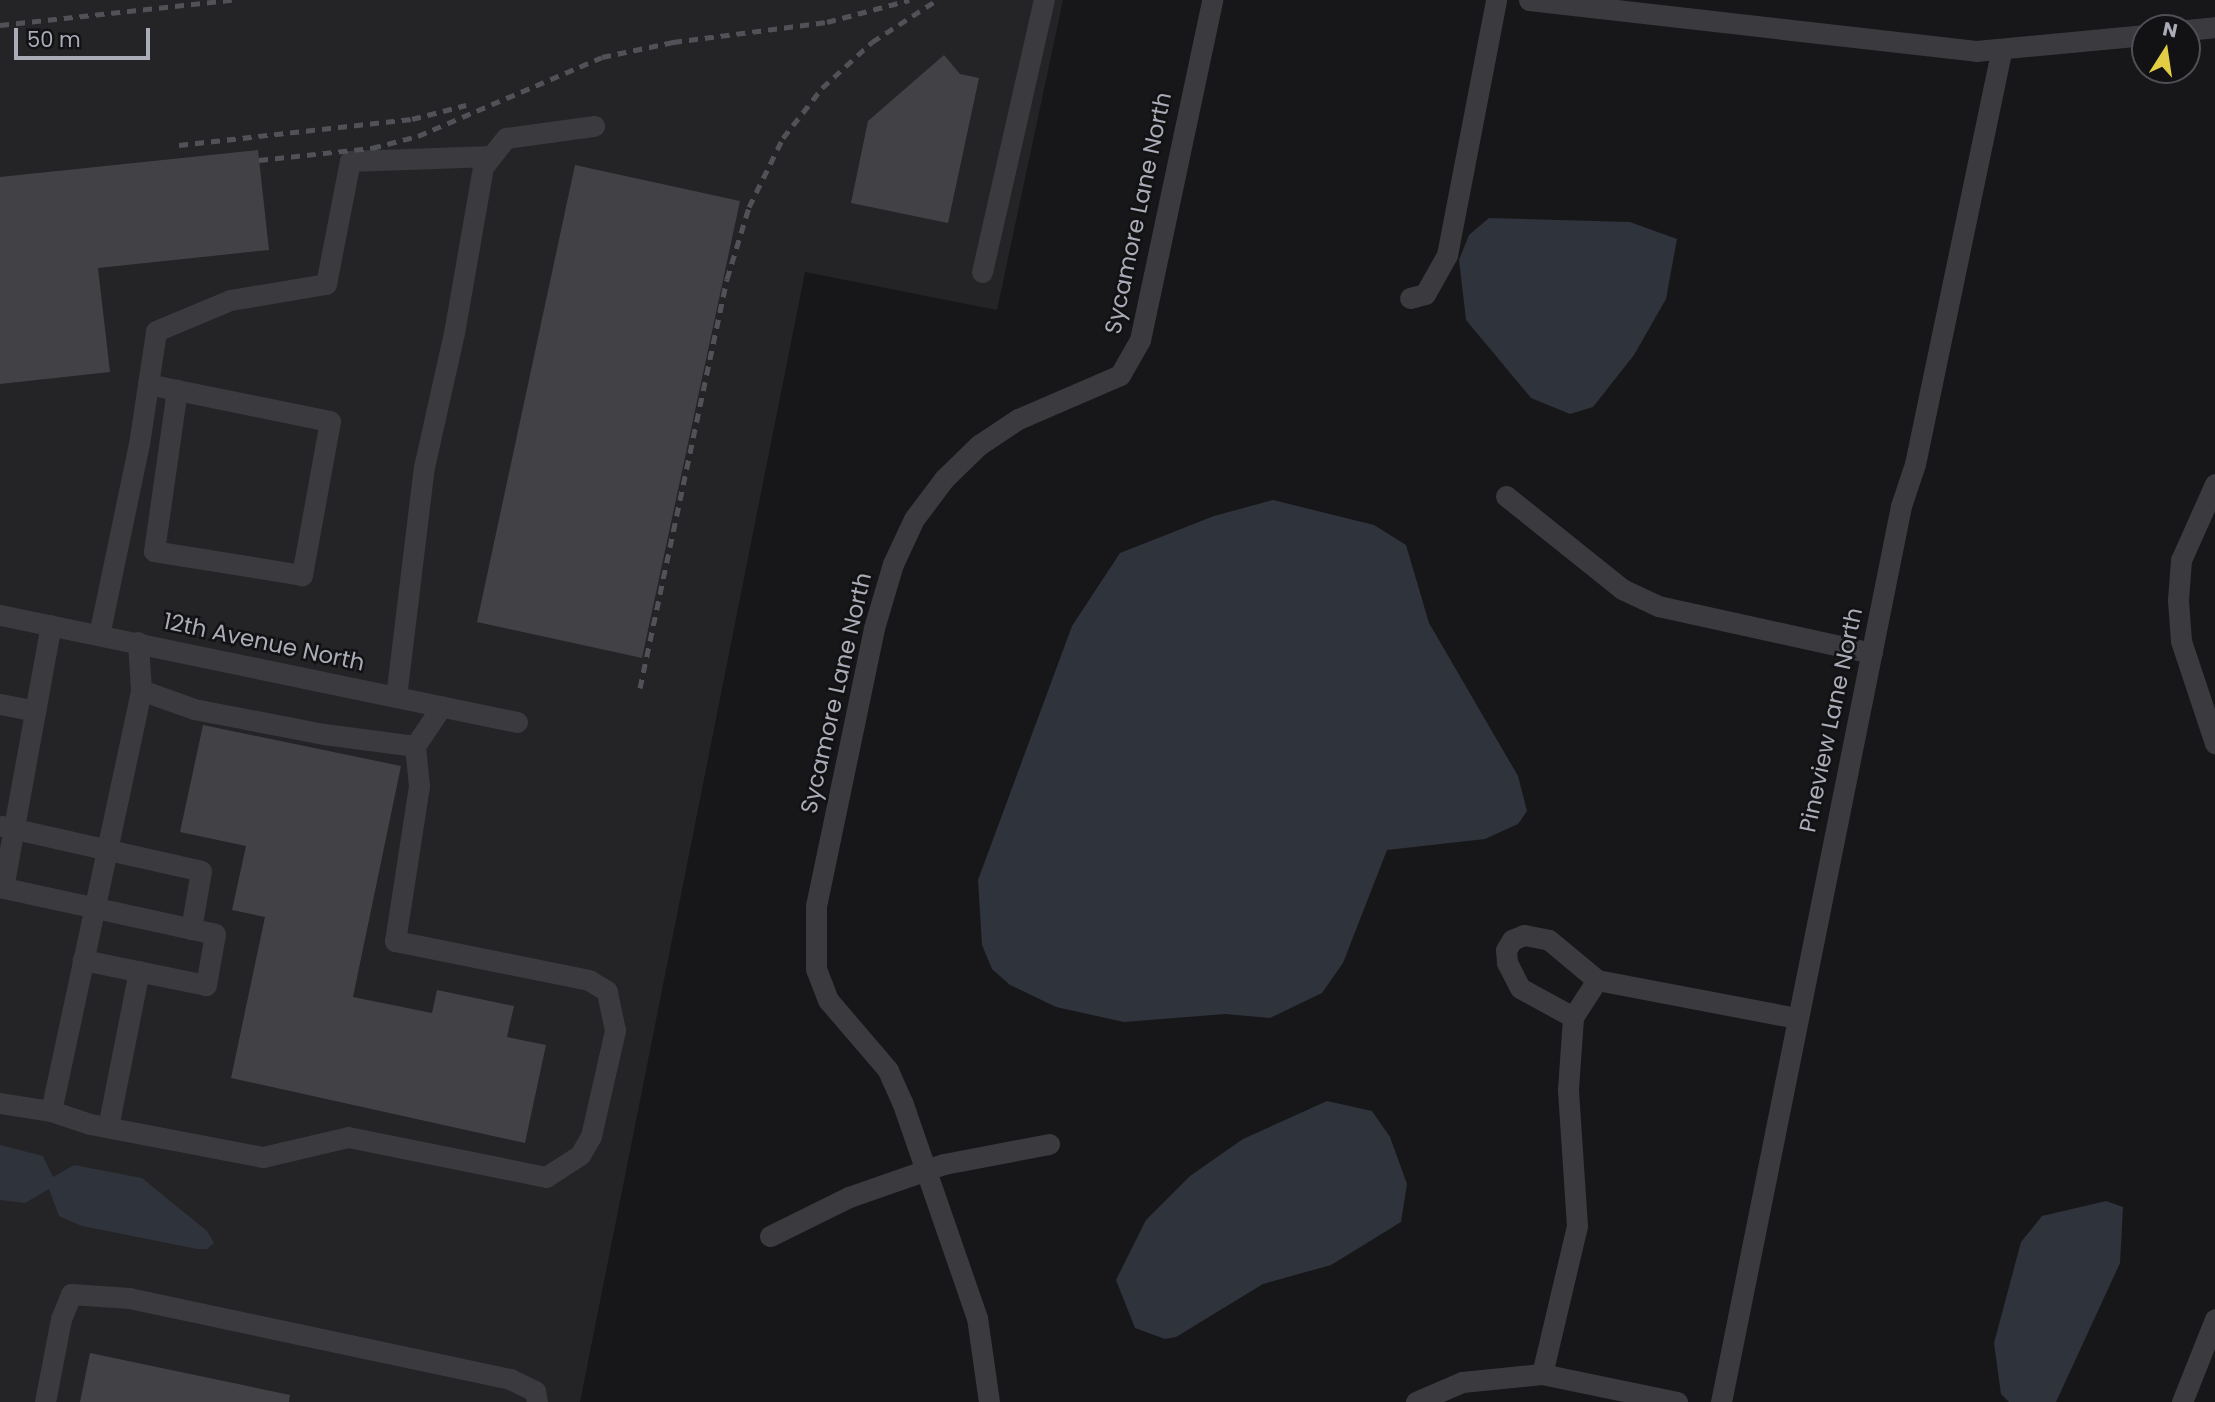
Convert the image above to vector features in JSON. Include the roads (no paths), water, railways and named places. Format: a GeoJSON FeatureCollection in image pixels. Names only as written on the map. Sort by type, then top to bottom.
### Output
{"type":"FeatureCollection","features":[{"type":"Feature","properties":{"kind":"street"},"geometry":{"type":"LineString","coordinates":[[982,272],[1045,0]]}},
{"type":"Feature","properties":{"kind":"street","name":"Sycamore Lane North"},"geometry":{"type":"LineString","coordinates":[[989,1402],[977,1318],[888,1070],[828,1000],[816,969],[816,906],[874,628],[893,564],[914,519],[944,479],[979,445],[1018,419],[1102,386],[1120,375],[1130,363],[1140,340],[1212,0]]}},
{"type":"Feature","properties":{"kind":"street"},"geometry":{"type":"LineString","coordinates":[[1410,298],[1426,294],[1447,255],[1496,0]]}},
{"type":"Feature","properties":{"kind":"street"},"geometry":{"type":"LineString","coordinates":[[1530,0],[2001,51],[2131,37]]}},
{"type":"Feature","properties":{"kind":"street","name":"Pineview Lane North"},"geometry":{"type":"LineString","coordinates":[[1721,1402],[1796,1018],[2001,51]]}},
{"type":"Feature","properties":{"kind":"street"},"geometry":{"type":"LineString","coordinates":[[396,697],[424,467],[454,333],[482,167],[506,138],[594,126]]}},
{"type":"Feature","properties":{"kind":"street"},"geometry":{"type":"LineString","coordinates":[[99,635],[129,489],[156,331],[230,300],[326,284],[350,161],[491,156]]}},
{"type":"Feature","properties":{"kind":"street"},"geometry":{"type":"LineString","coordinates":[[148,384],[330,421],[302,575],[154,551],[177,390]]}},
{"type":"Feature","properties":{"kind":"street"},"geometry":{"type":"LineString","coordinates":[[2215,484],[2181,561],[2178,600],[2184,654],[2215,743]]}},
{"type":"Feature","properties":{"kind":"street"},"geometry":{"type":"LineString","coordinates":[[129,489],[163,495]]}},
{"type":"Feature","properties":{"kind":"street"},"geometry":{"type":"LineString","coordinates":[[1506,496],[1622,589],[1658,606],[1872,653]]}},
{"type":"Feature","properties":{"kind":"street","name":"12th Avenue North"},"geometry":{"type":"LineString","coordinates":[[0,615],[517,722]]}},
{"type":"Feature","properties":{"kind":"street"},"geometry":{"type":"LineString","coordinates":[[51,625],[35,711],[7,827],[2,887],[215,934],[206,985],[83,960]]}},
{"type":"Feature","properties":{"kind":"street"},"geometry":{"type":"LineString","coordinates":[[51,1111],[141,691],[138,642]]}},
{"type":"Feature","properties":{"kind":"street"},"geometry":{"type":"LineString","coordinates":[[141,691],[207,712],[324,734],[415,746]]}},
{"type":"Feature","properties":{"kind":"street"},"geometry":{"type":"LineString","coordinates":[[0,704],[35,711]]}},
{"type":"Feature","properties":{"kind":"street"},"geometry":{"type":"LineString","coordinates":[[0,1103],[51,1111],[108,1128],[263,1157],[348,1137],[546,1177],[580,1155],[591,1136],[615,1030],[607,991],[589,980],[395,941],[419,786],[415,746],[442,706]]}},
{"type":"Feature","properties":{"kind":"street"},"geometry":{"type":"LineString","coordinates":[[7,827],[201,871],[191,929]]}},
{"type":"Feature","properties":{"kind":"street"},"geometry":{"type":"LineString","coordinates":[[1573,1017],[1520,988],[1507,963],[1506,950],[1512,940],[1524,935],[1549,940],[1597,979],[1796,1018]]}},
{"type":"Feature","properties":{"kind":"street"},"geometry":{"type":"LineString","coordinates":[[108,1128],[139,971]]}},
{"type":"Feature","properties":{"kind":"street"},"geometry":{"type":"LineString","coordinates":[[1542,1374],[1577,1226],[1568,1089],[1573,1017],[1597,979]]}},
{"type":"Feature","properties":{"kind":"street"},"geometry":{"type":"LineString","coordinates":[[770,1236],[849,1198],[926,1171],[980,1154],[1049,1144]]}},
{"type":"Feature","properties":{"kind":"street"},"geometry":{"type":"LineString","coordinates":[[45,1402],[61,1319],[71,1294],[129,1298],[510,1379],[535,1391],[537,1402]]}},
{"type":"Feature","properties":{"kind":"street"},"geometry":{"type":"LineString","coordinates":[[2182,1402],[2215,1319]]}},
{"type":"Feature","properties":{"kind":"street"},"geometry":{"type":"LineString","coordinates":[[1416,1402],[1462,1382],[1542,1374],[1677,1402]]}},
{"type":"Feature","properties":{"kind":"railway"},"geometry":{"type":"LineString","coordinates":[[0,25],[232,0]]}},
{"type":"Feature","properties":{"kind":"railway"},"geometry":{"type":"LineString","coordinates":[[259,160],[372,148],[418,136],[602,57],[673,42],[827,22],[909,0]]}},
{"type":"Feature","properties":{"kind":"railway"},"geometry":{"type":"LineString","coordinates":[[640,688],[727,279],[749,207],[783,138],[822,88],[872,42],[937,0]]}},
{"type":"Feature","properties":{"kind":"railway"},"geometry":{"type":"LineString","coordinates":[[179,145],[412,119],[466,105]]}}]}
